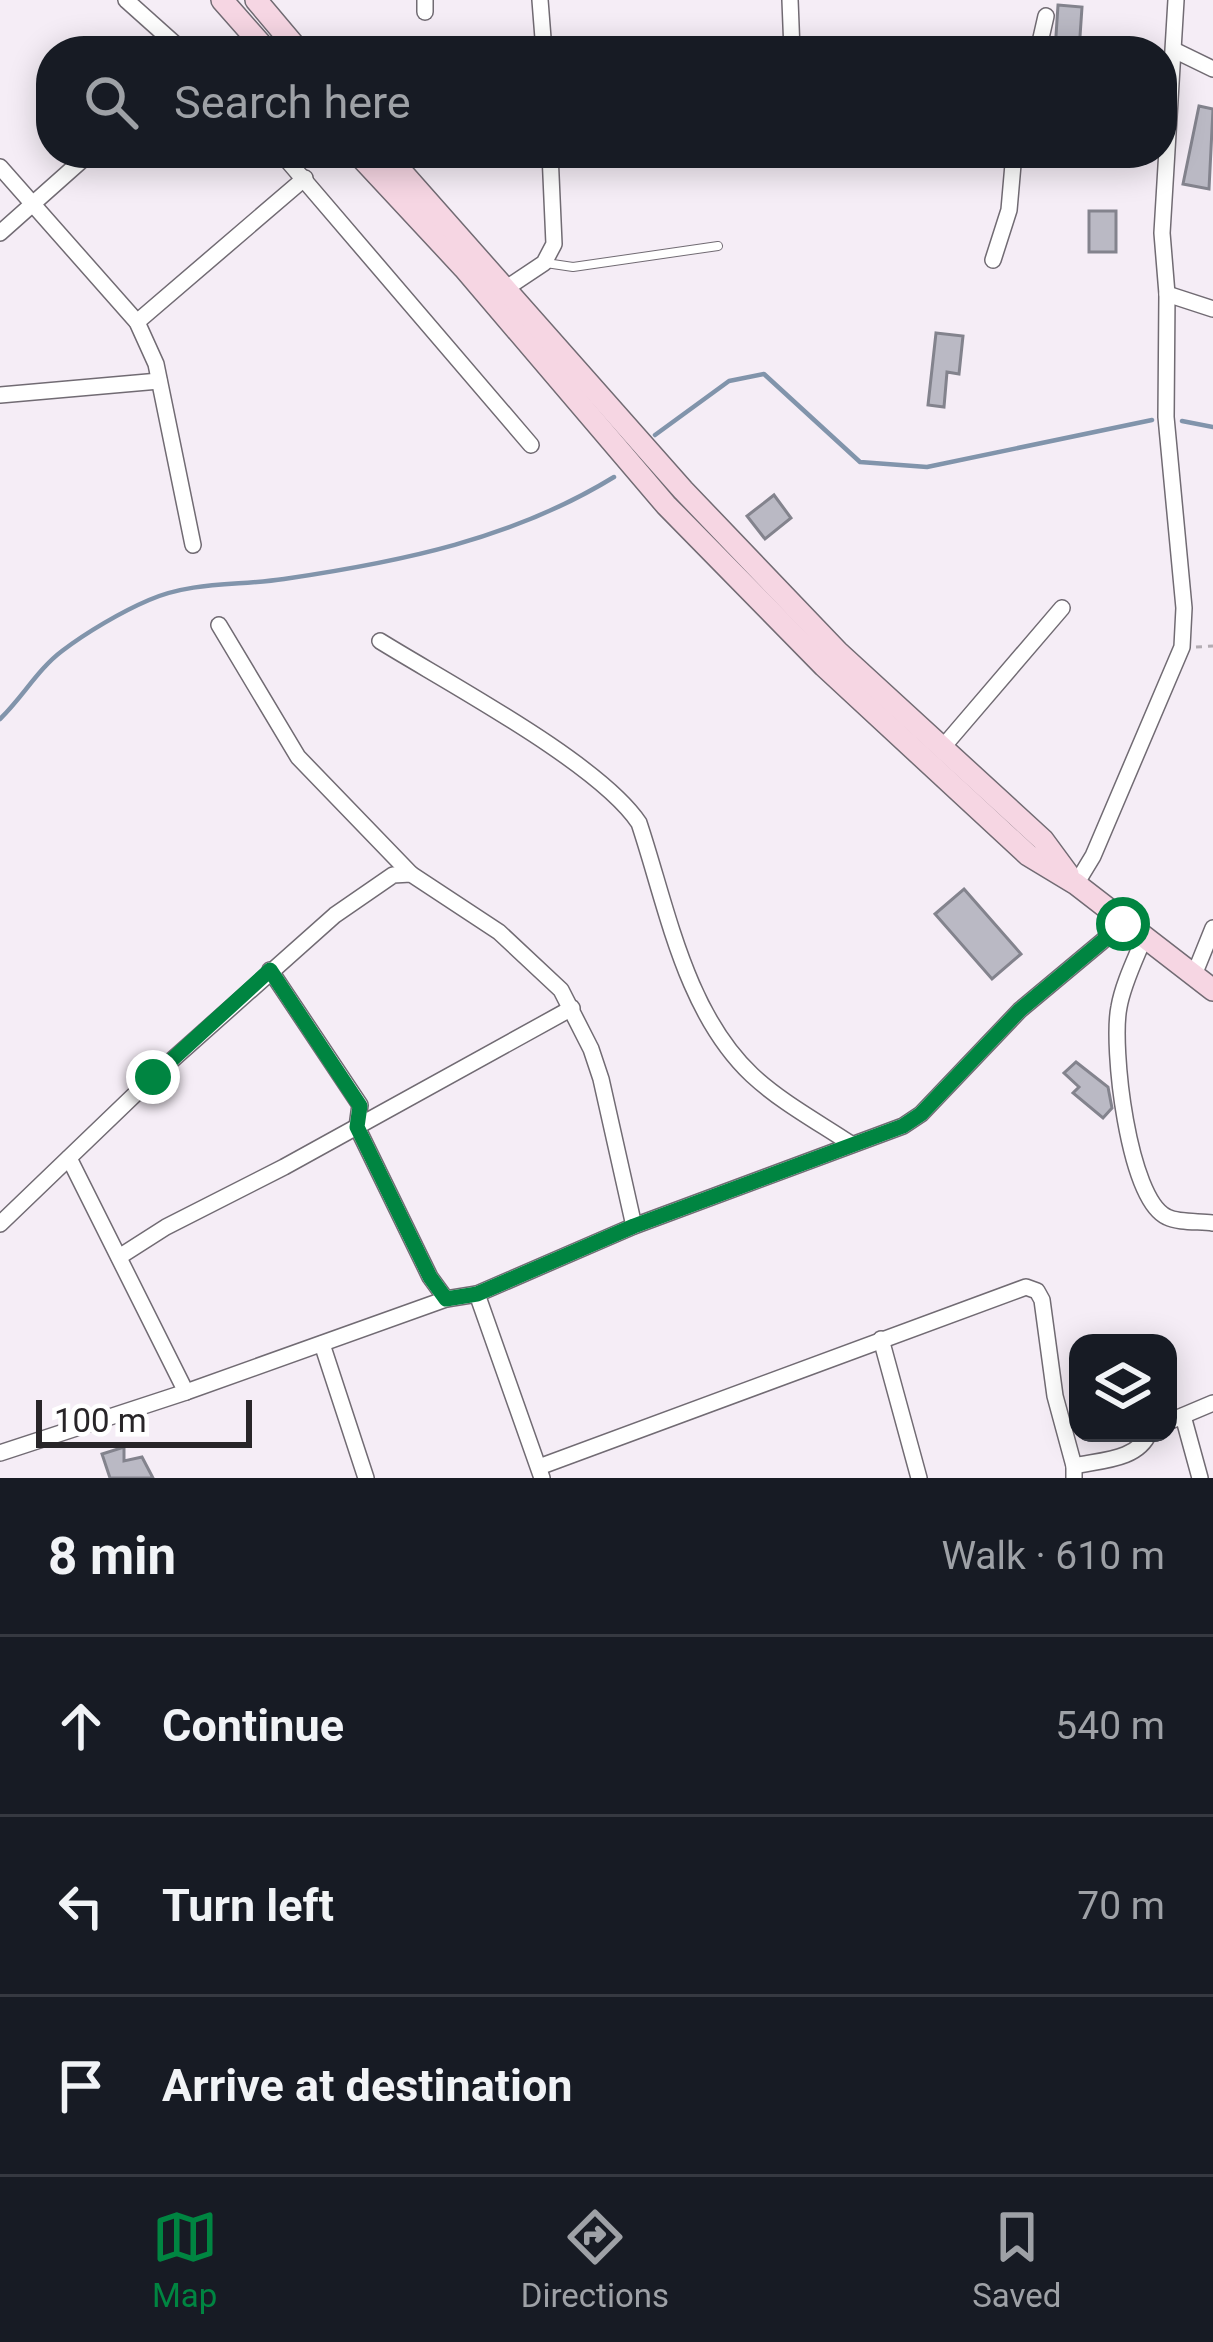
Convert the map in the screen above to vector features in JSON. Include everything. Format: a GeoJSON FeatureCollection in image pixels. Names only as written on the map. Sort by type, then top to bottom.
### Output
{"type":"FeatureCollection","features":[{"type":"Feature","properties":{"kind":"street"},"geometry":{"type":"LineString","coordinates":[[126,0],[166,36]]}},
{"type":"Feature","properties":{"kind":"street"},"geometry":{"type":"LineString","coordinates":[[222,0],[254,36]]}},
{"type":"Feature","properties":{"kind":"street"},"geometry":{"type":"LineString","coordinates":[[540,0],[543,36]]}},
{"type":"Feature","properties":{"kind":"street"},"geometry":{"type":"LineString","coordinates":[[790,0],[791,36]]}},
{"type":"Feature","properties":{"kind":"street"},"geometry":{"type":"LineString","coordinates":[[1175,36],[1176,0]]}},
{"type":"Feature","properties":{"kind":"street"},"geometry":{"type":"LineString","coordinates":[[264,3],[288,36]]}},
{"type":"Feature","properties":{"kind":"street"},"geometry":{"type":"LineString","coordinates":[[1041,36],[1046,16]]}},
{"type":"Feature","properties":{"kind":"street"},"geometry":{"type":"LineString","coordinates":[[1177,51],[1213,69]]}},
{"type":"Feature","properties":{"kind":"street"},"geometry":{"type":"LineString","coordinates":[[0,167],[136,322],[156,364],[193,545]]}},
{"type":"Feature","properties":{"kind":"street"},"geometry":{"type":"LineString","coordinates":[[0,233],[74,168]]}},
{"type":"Feature","properties":{"kind":"street"},"geometry":{"type":"LineString","coordinates":[[295,168],[531,445]]}},
{"type":"Feature","properties":{"kind":"street"},"geometry":{"type":"LineString","coordinates":[[371,168],[464,268],[666,505],[824,666],[1028,855],[1076,884],[1213,989]]}},
{"type":"Feature","properties":{"kind":"street"},"geometry":{"type":"LineString","coordinates":[[398,168],[730,539],[838,652],[1043,840],[1076,884]]}},
{"type":"Feature","properties":{"kind":"street"},"geometry":{"type":"LineString","coordinates":[[505,289],[544,263],[554,244],[551,168]]}},
{"type":"Feature","properties":{"kind":"street"},"geometry":{"type":"LineString","coordinates":[[993,260],[1009,210],[1013,168]]}},
{"type":"Feature","properties":{"kind":"street"},"geometry":{"type":"LineString","coordinates":[[1076,884],[1093,856],[1182,647],[1184,608],[1166,417],[1164,168]]}},
{"type":"Feature","properties":{"kind":"street"},"geometry":{"type":"LineString","coordinates":[[136,322],[305,178]]}},
{"type":"Feature","properties":{"kind":"street"},"geometry":{"type":"LineString","coordinates":[[1167,294],[1213,309]]}},
{"type":"Feature","properties":{"kind":"street"},"geometry":{"type":"LineString","coordinates":[[0,395],[159,381]]}},
{"type":"Feature","properties":{"kind":"street"},"geometry":{"type":"LineString","coordinates":[[943,747],[1062,608]]}},
{"type":"Feature","properties":{"kind":"street"},"geometry":{"type":"LineString","coordinates":[[219,625],[298,757],[411,874],[499,932],[539,965],[572,1008],[601,1079],[634,1226]]}},
{"type":"Feature","properties":{"kind":"street"},"geometry":{"type":"LineString","coordinates":[[380,641],[555,751],[626,806],[639,823],[692,983],[716,1032],[751,1074],[851,1144]]}},
{"type":"Feature","properties":{"kind":"street"},"geometry":{"type":"LineString","coordinates":[[0,1224],[270,970],[364,894],[393,875],[411,874]]}},
{"type":"Feature","properties":{"kind":"street"},"geometry":{"type":"LineString","coordinates":[[0,1453],[446,1299],[477,1294],[634,1226],[903,1126],[921,1114],[1020,1010],[1123,924]]}},
{"type":"Feature","properties":{"kind":"street"},"geometry":{"type":"LineString","coordinates":[[1194,975],[1213,928]]}},
{"type":"Feature","properties":{"kind":"street"},"geometry":{"type":"LineString","coordinates":[[1144,938],[1118,1010],[1134,1162],[1152,1205],[1168,1218],[1213,1222]]}},
{"type":"Feature","properties":{"kind":"street"},"geometry":{"type":"LineString","coordinates":[[270,970],[360,1106],[357,1127],[430,1277],[446,1299]]}},
{"type":"Feature","properties":{"kind":"street"},"geometry":{"type":"LineString","coordinates":[[119,1257],[166,1227],[572,1008]]}},
{"type":"Feature","properties":{"kind":"street"},"geometry":{"type":"LineString","coordinates":[[69,1158],[185,1392]]}},
{"type":"Feature","properties":{"kind":"street"},"geometry":{"type":"LineString","coordinates":[[477,1294],[540,1473],[1026,1287],[1037,1291],[1042,1300],[1055,1396],[1074,1472],[1134,1452],[1146,1442]]}},
{"type":"Feature","properties":{"kind":"street"},"geometry":{"type":"LineString","coordinates":[[881,1339],[919,1478]]}},
{"type":"Feature","properties":{"kind":"street"},"geometry":{"type":"LineString","coordinates":[[322,1343],[366,1478]]}},
{"type":"Feature","properties":{"kind":"street"},"geometry":{"type":"LineString","coordinates":[[1177,1418],[1213,1403]]}},
{"type":"Feature","properties":{"kind":"street"},"geometry":{"type":"LineString","coordinates":[[1177,1424],[1200,1478]]}},
{"type":"Feature","properties":{"kind":"lane"},"geometry":{"type":"LineString","coordinates":[[544,263],[573,267],[718,246]]}},
{"type":"Feature","properties":{"kind":"building"},"geometry":{"type":"Polygon","coordinates":[[[1058,5],[1082,7],[1080,36],[1056,36],[1058,5]]]}},
{"type":"Feature","properties":{"kind":"building"},"geometry":{"type":"Polygon","coordinates":[[[1199,106],[1213,109],[1209,189],[1183,184],[1199,106]]]}},
{"type":"Feature","properties":{"kind":"building"},"geometry":{"type":"Polygon","coordinates":[[[1089,211],[1116,211],[1116,252],[1089,252],[1089,211]]]}},
{"type":"Feature","properties":{"kind":"building"},"geometry":{"type":"Polygon","coordinates":[[[936,333],[963,336],[959,374],[947,372],[944,407],[928,405],[936,333]]]}},
{"type":"Feature","properties":{"kind":"building"},"geometry":{"type":"Polygon","coordinates":[[[774,495],[791,518],[765,539],[747,516],[774,495]]]}},
{"type":"Feature","properties":{"kind":"building"},"geometry":{"type":"Polygon","coordinates":[[[964,889],[1021,954],[992,979],[935,914],[964,889]]]}},
{"type":"Feature","properties":{"kind":"building"},"geometry":{"type":"Polygon","coordinates":[[[1076,1062],[1108,1087],[1112,1108],[1103,1118],[1073,1093],[1079,1087],[1064,1073],[1076,1062]]]}},
{"type":"Feature","properties":{"kind":"building"},"geometry":{"type":"Polygon","coordinates":[[[124,1447],[124,1461],[142,1457],[153,1478],[110,1478],[102,1454],[124,1447]]]}},
{"type":"Feature","properties":{"kind":"waterway"},"geometry":{"type":"LineString","coordinates":[[655,435],[729,381],[764,374],[860,462],[927,467],[1152,420]]}},
{"type":"Feature","properties":{"kind":"waterway"},"geometry":{"type":"LineString","coordinates":[[1182,421],[1213,427]]}},
{"type":"Feature","properties":{"kind":"waterway"},"geometry":{"type":"LineString","coordinates":[[0,719],[62,651],[149,600],[199,587],[370,565],[455,545],[536,517],[614,477]]}},
{"type":"Feature","properties":{"kind":"route"},"geometry":{"type":"LineString","coordinates":[[153,1077],[270,970],[360,1106],[357,1127],[430,1277],[446,1299],[477,1294],[634,1226],[903,1126],[921,1114],[1020,1010],[1123,924]]}}]}
